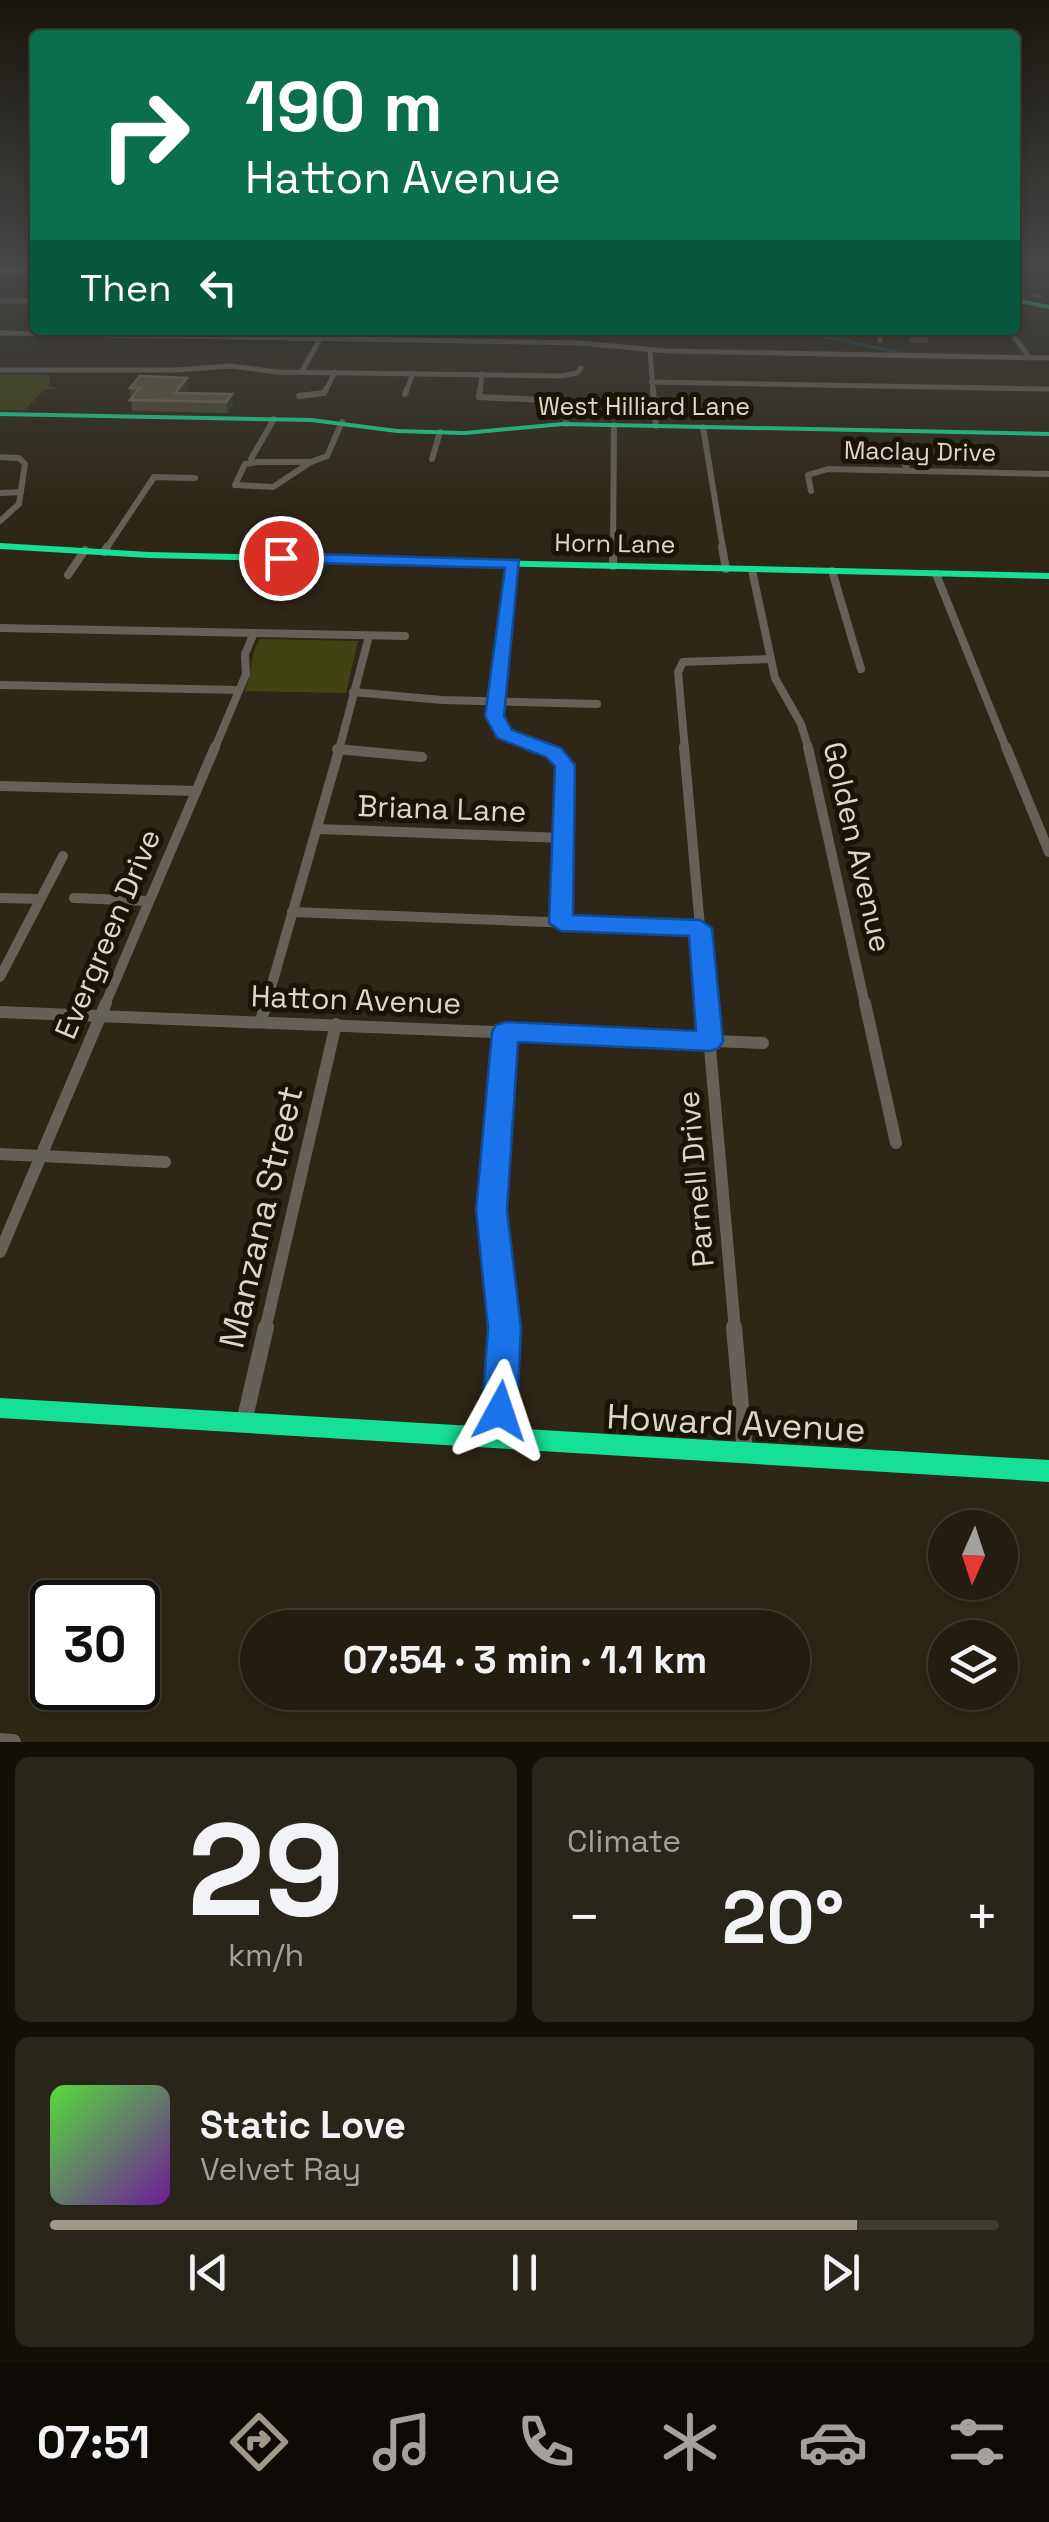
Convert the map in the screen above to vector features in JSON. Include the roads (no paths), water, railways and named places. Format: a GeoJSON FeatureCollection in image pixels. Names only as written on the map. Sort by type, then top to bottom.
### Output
{"type":"FeatureCollection","features":[{"type":"Feature","properties":{"kind":"street"},"geometry":{"type":"LineString","coordinates":[[302,372],[315,348]]}},
{"type":"Feature","properties":{"kind":"street"},"geometry":{"type":"LineString","coordinates":[[635,348],[1049,358]]}},
{"type":"Feature","properties":{"kind":"street"},"geometry":{"type":"LineString","coordinates":[[1023,348],[1030,358]]}},
{"type":"Feature","properties":{"kind":"street"},"geometry":{"type":"LineString","coordinates":[[650,350],[656,426]]}},
{"type":"Feature","properties":{"kind":"street"},"geometry":{"type":"LineString","coordinates":[[0,370],[176,370],[230,366],[302,372],[570,375],[581,368]]}},
{"type":"Feature","properties":{"kind":"street"},"geometry":{"type":"LineString","coordinates":[[299,396],[324,393],[335,372]]}},
{"type":"Feature","properties":{"kind":"street"},"geometry":{"type":"LineString","coordinates":[[406,394],[413,373]]}},
{"type":"Feature","properties":{"kind":"street"},"geometry":{"type":"LineString","coordinates":[[482,374],[477,398],[569,401],[566,424]]}},
{"type":"Feature","properties":{"kind":"street"},"geometry":{"type":"LineString","coordinates":[[652,382],[1049,389]]}},
{"type":"Feature","properties":{"kind":"street","name":"West Hilliard Lane"},"geometry":{"type":"LineString","coordinates":[[0,414],[274,419],[440,432],[494,433],[566,424],[1049,434]]}},
{"type":"Feature","properties":{"kind":"street"},"geometry":{"type":"LineString","coordinates":[[251,459],[274,419]]}},
{"type":"Feature","properties":{"kind":"street"},"geometry":{"type":"LineString","coordinates":[[311,462],[249,463],[235,485],[273,487],[288,473],[327,456],[342,422]]}},
{"type":"Feature","properties":{"kind":"street"},"geometry":{"type":"LineString","coordinates":[[613,566],[614,425]]}},
{"type":"Feature","properties":{"kind":"street"},"geometry":{"type":"LineString","coordinates":[[704,427],[726,569]]}},
{"type":"Feature","properties":{"kind":"street"},"geometry":{"type":"LineString","coordinates":[[432,460],[440,432]]}},
{"type":"Feature","properties":{"kind":"street"},"geometry":{"type":"LineString","coordinates":[[900,452],[908,470]]}},
{"type":"Feature","properties":{"kind":"street"},"geometry":{"type":"LineString","coordinates":[[0,456],[20,458],[25,464],[17,508],[0,520]]}},
{"type":"Feature","properties":{"kind":"street","name":"Maclay Drive"},"geometry":{"type":"LineString","coordinates":[[811,491],[807,476],[817,470],[1049,474]]}},
{"type":"Feature","properties":{"kind":"street"},"geometry":{"type":"LineString","coordinates":[[104,552],[154,477],[195,478]]}},
{"type":"Feature","properties":{"kind":"street"},"geometry":{"type":"LineString","coordinates":[[0,492],[20,492]]}},
{"type":"Feature","properties":{"kind":"street","name":"Horn Lane"},"geometry":{"type":"LineString","coordinates":[[0,546],[513,564],[1049,576]]}},
{"type":"Feature","properties":{"kind":"street"},"geometry":{"type":"LineString","coordinates":[[68,575],[84,550]]}},
{"type":"Feature","properties":{"kind":"street"},"geometry":{"type":"LineString","coordinates":[[513,564],[496,701],[498,730],[510,738],[554,752],[565,765],[561,923]]}},
{"type":"Feature","properties":{"kind":"street","name":"Golden Avenue"},"geometry":{"type":"LineString","coordinates":[[752,570],[778,686],[804,730],[896,1143]]}},
{"type":"Feature","properties":{"kind":"street"},"geometry":{"type":"LineString","coordinates":[[832,571],[861,669]]}},
{"type":"Feature","properties":{"kind":"street"},"geometry":{"type":"LineString","coordinates":[[936,574],[1049,852]]}},
{"type":"Feature","properties":{"kind":"street"},"geometry":{"type":"LineString","coordinates":[[0,628],[405,636]]}},
{"type":"Feature","properties":{"kind":"street","name":"Evergreen Drive"},"geometry":{"type":"LineString","coordinates":[[0,1252],[239,690],[247,670],[245,654],[254,634]]}},
{"type":"Feature","properties":{"kind":"street"},"geometry":{"type":"LineString","coordinates":[[262,1022],[369,636]]}},
{"type":"Feature","properties":{"kind":"street","name":"Parnell Drive"},"geometry":{"type":"LineString","coordinates":[[744,1454],[678,676],[683,662],[705,658],[770,659]]}},
{"type":"Feature","properties":{"kind":"street"},"geometry":{"type":"LineString","coordinates":[[0,685],[239,690]]}},
{"type":"Feature","properties":{"kind":"street"},"geometry":{"type":"LineString","coordinates":[[353,692],[598,704]]}},
{"type":"Feature","properties":{"kind":"street"},"geometry":{"type":"LineString","coordinates":[[337,748],[422,757]]}},
{"type":"Feature","properties":{"kind":"street"},"geometry":{"type":"LineString","coordinates":[[0,786],[196,792]]}},
{"type":"Feature","properties":{"kind":"street","name":"Briana Lane"},"geometry":{"type":"LineString","coordinates":[[318,830],[564,838]]}},
{"type":"Feature","properties":{"kind":"street"},"geometry":{"type":"LineString","coordinates":[[0,977],[63,856]]}},
{"type":"Feature","properties":{"kind":"street"},"geometry":{"type":"LineString","coordinates":[[0,898],[40,899]]}},
{"type":"Feature","properties":{"kind":"street"},"geometry":{"type":"LineString","coordinates":[[74,898],[149,901]]}},
{"type":"Feature","properties":{"kind":"street"},"geometry":{"type":"LineString","coordinates":[[292,912],[700,928]]}},
{"type":"Feature","properties":{"kind":"street","name":"Hatton Avenue"},"geometry":{"type":"LineString","coordinates":[[0,1012],[763,1044]]}},
{"type":"Feature","properties":{"kind":"street","name":"Manzana Street"},"geometry":{"type":"LineString","coordinates":[[244,1422],[336,1024]]}},
{"type":"Feature","properties":{"kind":"street"},"geometry":{"type":"LineString","coordinates":[[497,1440],[505,1328],[492,1210],[506,1032]]}},
{"type":"Feature","properties":{"kind":"street"},"geometry":{"type":"LineString","coordinates":[[0,1154],[165,1162]]}},
{"type":"Feature","properties":{"kind":"street","name":"Howard Avenue"},"geometry":{"type":"LineString","coordinates":[[0,1408],[1049,1471]]}},
{"type":"Feature","properties":{"kind":"street"},"geometry":{"type":"LineString","coordinates":[[0,1741],[13,1742]]}},
{"type":"Feature","properties":{"kind":"waterway"},"geometry":{"type":"LineString","coordinates":[[879,348],[901,353]]}}]}
